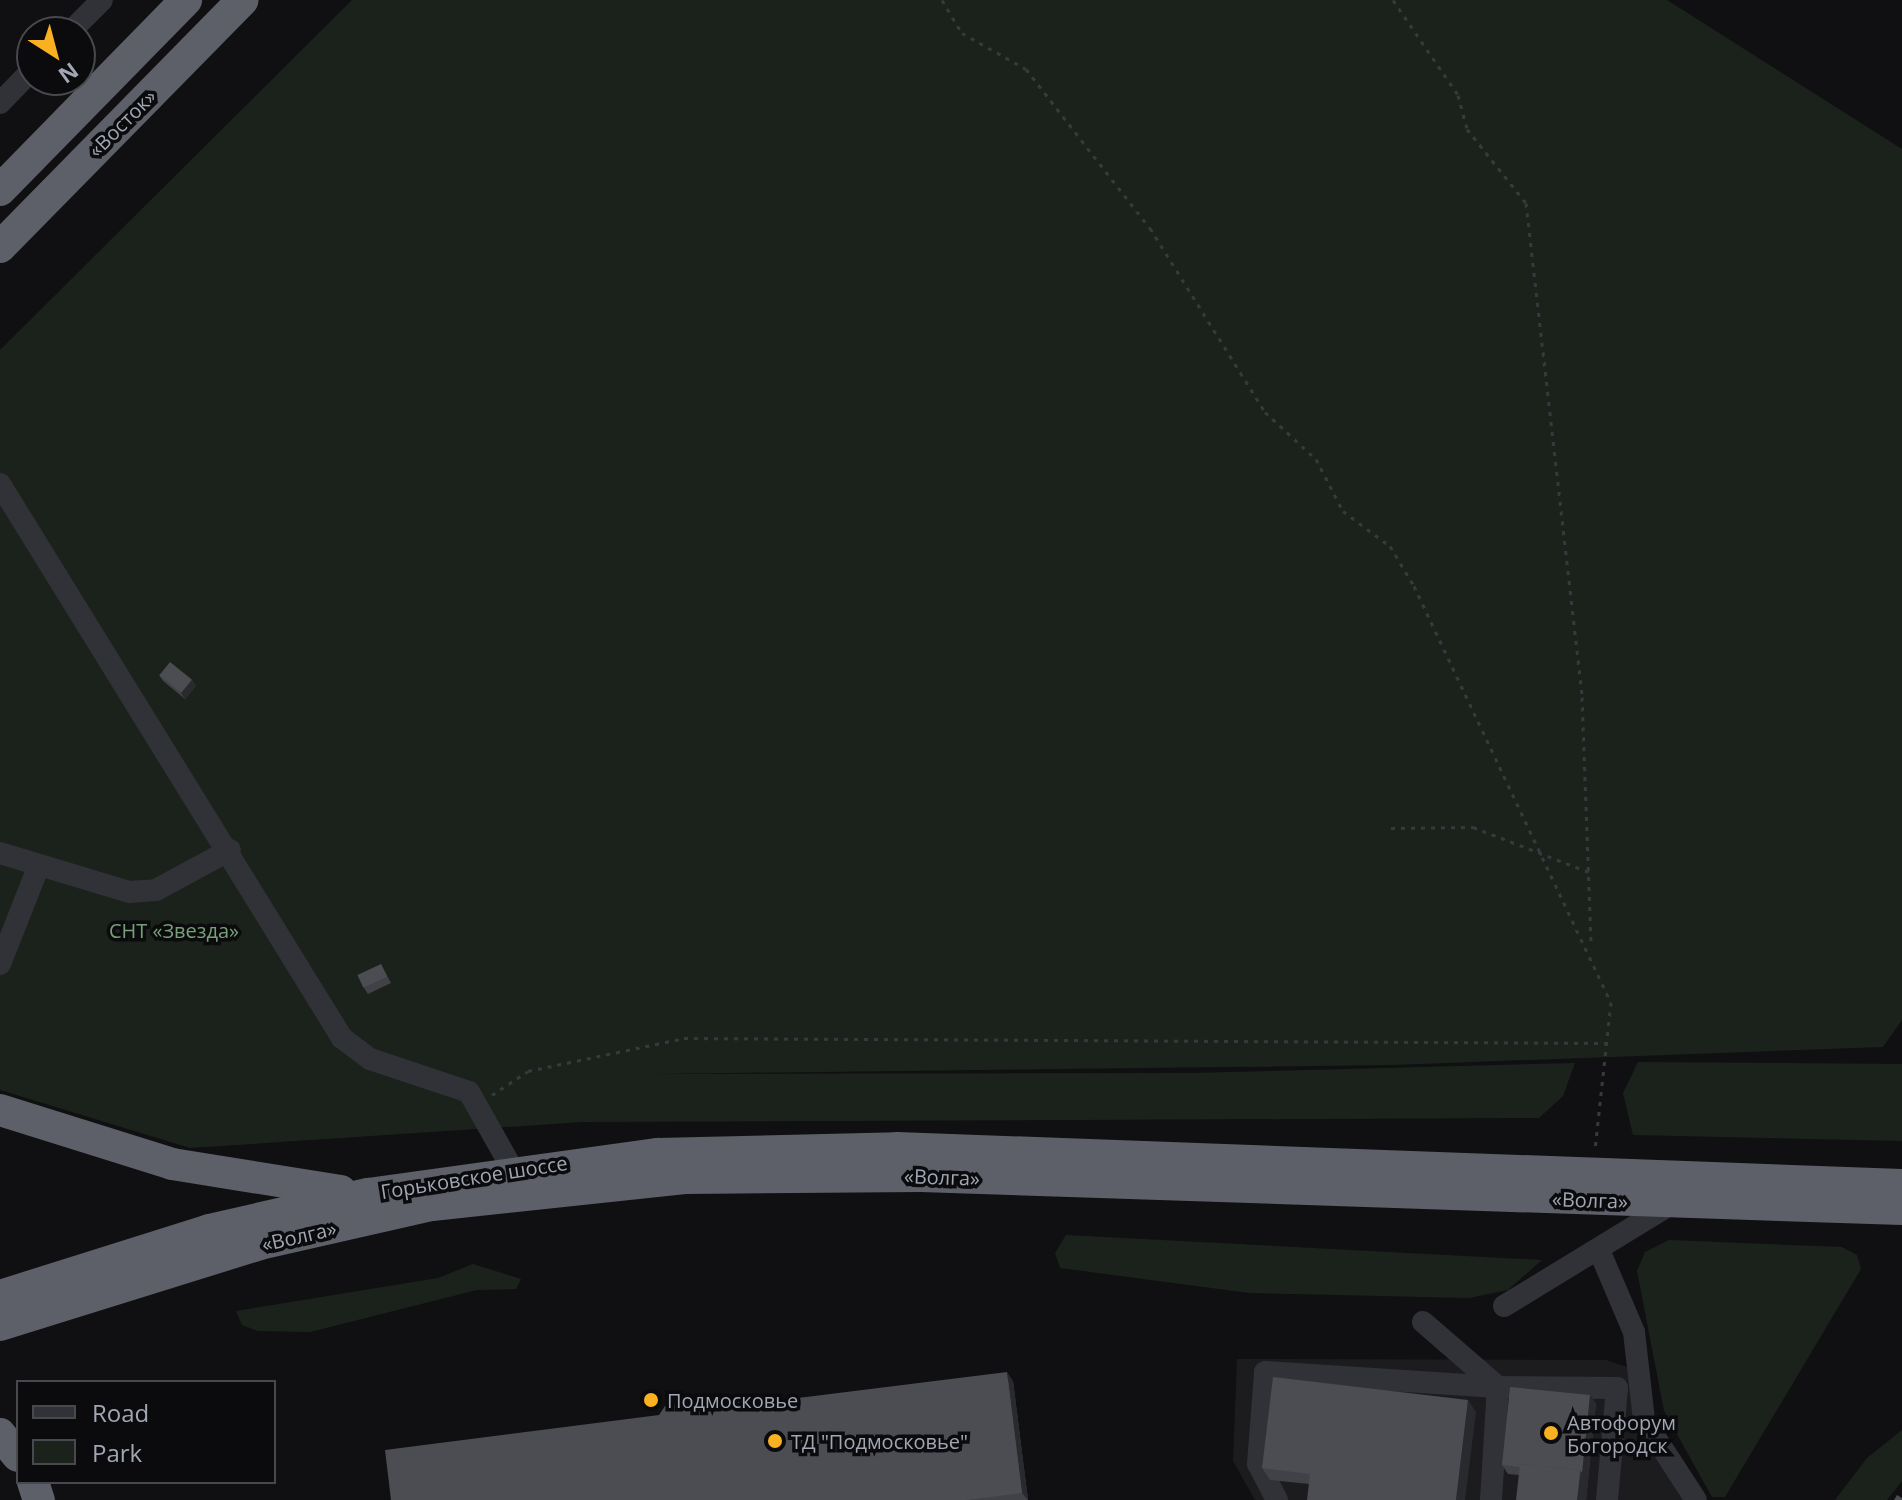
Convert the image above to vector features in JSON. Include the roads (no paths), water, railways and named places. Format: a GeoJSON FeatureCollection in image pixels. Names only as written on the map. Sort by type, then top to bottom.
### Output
{"type":"FeatureCollection","features":[{"type":"Feature","properties":{"kind":"highway","name":"«Восток»"},"geometry":{"type":"LineString","coordinates":[[0,190],[186,0]]}},
{"type":"Feature","properties":{"kind":"highway","name":"«Восток»"},"geometry":{"type":"LineString","coordinates":[[0,247],[243,0]]}},
{"type":"Feature","properties":{"kind":"highway"},"geometry":{"type":"LineString","coordinates":[[0,1110],[172,1164],[368,1194]]}},
{"type":"Feature","properties":{"kind":"highway","name":"«Волга»"},"geometry":{"type":"LineString","coordinates":[[580,1160],[897,1148],[1597,1187],[1671,1204],[1902,1209]]}},
{"type":"Feature","properties":{"kind":"highway","name":"Горьковское шоссе"},"geometry":{"type":"LineString","coordinates":[[368,1194],[580,1160]]}},
{"type":"Feature","properties":{"kind":"highway","name":"«Волга»"},"geometry":{"type":"LineString","coordinates":[[0,1325],[260,1244],[432,1205],[685,1178],[921,1176],[1597,1187],[1902,1185]]}},
{"type":"Feature","properties":{"kind":"highway","name":"«Волга»"},"geometry":{"type":"LineString","coordinates":[[0,1296],[209,1230],[368,1194]]}},
{"type":"Feature","properties":{"kind":"highway"},"geometry":{"type":"LineString","coordinates":[[0,1434],[16,1454]]}},
{"type":"Feature","properties":{"kind":"lane"},"geometry":{"type":"LineString","coordinates":[[86,16],[102,0]]}},
{"type":"Feature","properties":{"kind":"lane"},"geometry":{"type":"LineString","coordinates":[[0,103],[16,86]]}},
{"type":"Feature","properties":{"kind":"lane"},"geometry":{"type":"LineString","coordinates":[[0,484],[351,1048],[450,1082],[479,1104],[513,1170]]}},
{"type":"Feature","properties":{"kind":"lane"},"geometry":{"type":"LineString","coordinates":[[0,853],[129,892],[156,890],[230,850]]}},
{"type":"Feature","properties":{"kind":"lane"},"geometry":{"type":"LineString","coordinates":[[0,964],[39,865]]}},
{"type":"Feature","properties":{"kind":"lane"},"geometry":{"type":"LineString","coordinates":[[1597,1187],[1611,1224],[1599,1250],[1634,1332],[1644,1420],[1696,1500]]}},
{"type":"Feature","properties":{"kind":"lane"},"geometry":{"type":"LineString","coordinates":[[1504,1306],[1671,1204]]}},
{"type":"Feature","properties":{"kind":"lane"},"geometry":{"type":"LineString","coordinates":[[1423,1322],[1498,1387]]}},
{"type":"Feature","properties":{"kind":"lane"},"geometry":{"type":"LineString","coordinates":[[1277,1500],[1258,1464],[1265,1372],[1498,1387],[1617,1388],[1607,1500]]}},
{"type":"Feature","properties":{"kind":"lane"},"geometry":{"type":"LineString","coordinates":[[1491,1500],[1498,1387]]}},
{"type":"Feature","properties":{"kind":"place","name":"Подмосковье"},"geometry":{"type":"Point","coordinates":[651,1400]}},
{"type":"Feature","properties":{"kind":"place","name":"Автофорум Богородск"},"geometry":{"type":"Point","coordinates":[1551,1433]}},
{"type":"Feature","properties":{"kind":"place","name":"ТД \"Подмосковье\""},"geometry":{"type":"Point","coordinates":[775,1441]}},
{"type":"Feature","properties":{"kind":"park label","name":"СНТ «Звезда»"},"geometry":{"type":"Point","coordinates":[174,930]}}]}
